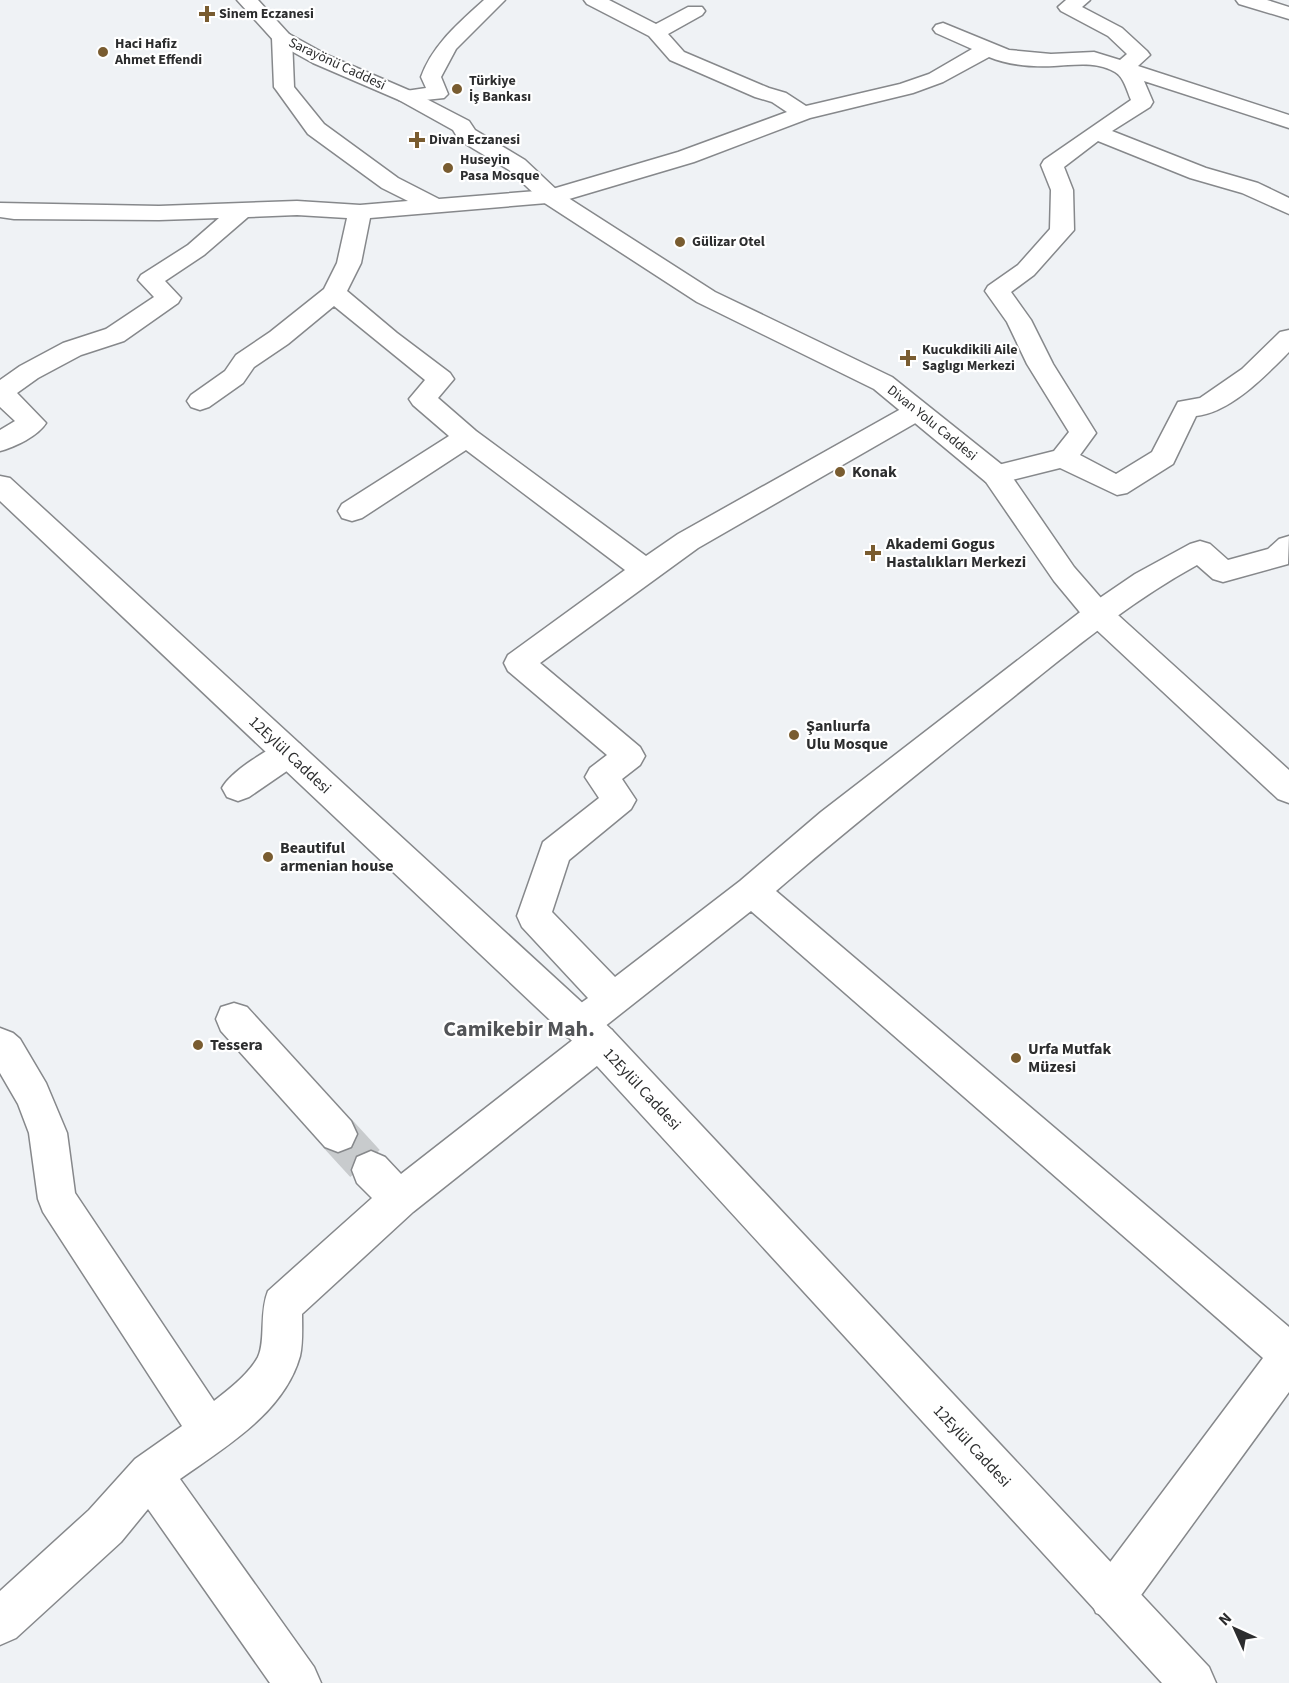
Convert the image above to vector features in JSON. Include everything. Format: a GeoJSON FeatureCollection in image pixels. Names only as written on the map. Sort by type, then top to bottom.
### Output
{"type":"FeatureCollection","features":[{"type":"Feature","properties":{"kind":"street","name":"Sarayönü Caddesi"},"geometry":{"type":"LineString","coordinates":[[247,0],[282,38],[320,59],[406,96]]}},
{"type":"Feature","properties":{"kind":"street"},"geometry":{"type":"LineString","coordinates":[[406,96],[437,94],[431,77],[433,69],[458,36],[495,0]]}},
{"type":"Feature","properties":{"kind":"street"},"geometry":{"type":"LineString","coordinates":[[594,0],[656,32],[677,56],[762,93],[779,97],[803,113]]}},
{"type":"Feature","properties":{"kind":"street"},"geometry":{"type":"LineString","coordinates":[[1080,0],[1068,7],[1114,32],[1140,56],[1123,67]]}},
{"type":"Feature","properties":{"kind":"street"},"geometry":{"type":"LineString","coordinates":[[1246,0],[1287,10]]}},
{"type":"Feature","properties":{"kind":"street"},"geometry":{"type":"LineString","coordinates":[[656,32],[695,11]]}},
{"type":"Feature","properties":{"kind":"street"},"geometry":{"type":"LineString","coordinates":[[943,29],[1005,56],[1051,60],[1094,58],[1289,122]]}},
{"type":"Feature","properties":{"kind":"street"},"geometry":{"type":"LineString","coordinates":[[282,38],[284,87],[316,129],[390,183],[435,206]]}},
{"type":"Feature","properties":{"kind":"street"},"geometry":{"type":"LineString","coordinates":[[0,210],[47,213],[242,211],[297,208],[360,212],[550,197],[686,157],[803,113],[906,89],[936,78],[988,49]]}},
{"type":"Feature","properties":{"kind":"street"},"geometry":{"type":"LineString","coordinates":[[996,475],[1063,458],[1083,433],[1040,364],[1019,320],[998,291],[1026,270],[1062,230],[1062,190],[1052,165],[1096,132],[1142,102],[1134,82],[1123,67]]}},
{"type":"Feature","properties":{"kind":"street","name":"Divan Yolu Caddesi"},"geometry":{"type":"LineString","coordinates":[[406,96],[461,126],[467,135],[517,165],[550,197],[706,297],[882,383],[996,475],[1064,574],[1098,614],[1289,790]]}},
{"type":"Feature","properties":{"kind":"street"},"geometry":{"type":"LineString","coordinates":[[1096,132],[1198,173],[1250,188],[1289,207]]}},
{"type":"Feature","properties":{"kind":"street"},"geometry":{"type":"LineString","coordinates":[[0,442],[33,423],[0,392],[28,372],[72,349],[115,335],[169,298],[150,280],[196,250],[242,211]]}},
{"type":"Feature","properties":{"kind":"street"},"geometry":{"type":"LineString","coordinates":[[200,401],[234,377],[245,361],[279,338],[334,293],[349,263],[360,212]]}},
{"type":"Feature","properties":{"kind":"street"},"geometry":{"type":"LineString","coordinates":[[334,293],[388,339],[441,379],[422,399],[467,437],[645,570]]}},
{"type":"Feature","properties":{"kind":"street"},"geometry":{"type":"LineString","coordinates":[[1063,458],[1117,486],[1163,458],[1187,408],[1206,406],[1233,388],[1251,375],[1289,338]]}},
{"type":"Feature","properties":{"kind":"street"},"geometry":{"type":"LineString","coordinates":[[612,999],[534,916],[555,852],[620,800],[601,777],[629,756],[519,663],[645,570],[688,542],[917,411]]}},
{"type":"Feature","properties":{"kind":"street"},"geometry":{"type":"LineString","coordinates":[[352,510],[467,437]]}},
{"type":"Feature","properties":{"kind":"street","name":"12Eylül Caddesi"},"geometry":{"type":"LineString","coordinates":[[1,486],[589,1033],[1193,1683]]}},
{"type":"Feature","properties":{"kind":"street"},"geometry":{"type":"LineString","coordinates":[[0,1622],[105,1526],[150,1474],[210,1432],[266,1382],[278,1358],[282,1305],[589,1033],[612,999],[752,891],[833,822],[1098,614],[1145,581],[1200,551],[1223,572],[1278,557],[1289,546]]}},
{"type":"Feature","properties":{"kind":"street"},"geometry":{"type":"LineString","coordinates":[[238,788],[289,753]]}},
{"type":"Feature","properties":{"kind":"street"},"geometry":{"type":"LineString","coordinates":[[752,891],[1289,1356],[1112,1597]]}},
{"type":"Feature","properties":{"kind":"street"},"geometry":{"type":"LineString","coordinates":[[234,1018],[338,1134]]}},
{"type":"Feature","properties":{"kind":"street"},"geometry":{"type":"LineString","coordinates":[[0,1046],[7,1051],[37,1104],[48,1133],[57,1200],[210,1432]]}},
{"type":"Feature","properties":{"kind":"street"},"geometry":{"type":"LineString","coordinates":[[371,1170],[399,1199]]}},
{"type":"Feature","properties":{"kind":"street"},"geometry":{"type":"LineString","coordinates":[[150,1474],[298,1683]]}},
{"type":"Feature","properties":{"kind":"tunnel"},"geometry":{"type":"LineString","coordinates":[[338,1134],[371,1170]]}},
{"type":"Feature","properties":{"kind":"place","name":"Sinem Eczanesi"},"geometry":{"type":"Point","coordinates":[207,14]}},
{"type":"Feature","properties":{"kind":"place","name":"Haci Hafiz Ahmet Effendi"},"geometry":{"type":"Point","coordinates":[103,52]}},
{"type":"Feature","properties":{"kind":"place","name":"Türkiye İş Bankası"},"geometry":{"type":"Point","coordinates":[457,89]}},
{"type":"Feature","properties":{"kind":"place","name":"Divan Eczanesi"},"geometry":{"type":"Point","coordinates":[417,140]}},
{"type":"Feature","properties":{"kind":"place","name":"Huseyin Pasa Mosque"},"geometry":{"type":"Point","coordinates":[448,168]}},
{"type":"Feature","properties":{"kind":"place","name":"Gülizar Otel"},"geometry":{"type":"Point","coordinates":[680,242]}},
{"type":"Feature","properties":{"kind":"place","name":"Kucukdikili Aile Saglıgı Merkezi"},"geometry":{"type":"Point","coordinates":[908,358]}},
{"type":"Feature","properties":{"kind":"place","name":"Konak"},"geometry":{"type":"Point","coordinates":[840,472]}},
{"type":"Feature","properties":{"kind":"place","name":"Akademi Gogus Hastalıkları Merkezi"},"geometry":{"type":"Point","coordinates":[873,553]}},
{"type":"Feature","properties":{"kind":"place","name":"Şanlıurfa Ulu Mosque"},"geometry":{"type":"Point","coordinates":[794,735]}},
{"type":"Feature","properties":{"kind":"place","name":"Beautiful armenian house"},"geometry":{"type":"Point","coordinates":[268,857]}},
{"type":"Feature","properties":{"kind":"place","name":"Tessera"},"geometry":{"type":"Point","coordinates":[198,1045]}},
{"type":"Feature","properties":{"kind":"place","name":"Urfa Mutfak Müzesi"},"geometry":{"type":"Point","coordinates":[1016,1058]}},
{"type":"Feature","properties":{"kind":"district","name":"Camikebir Mah."},"geometry":{"type":"Point","coordinates":[519,1029]}}]}
